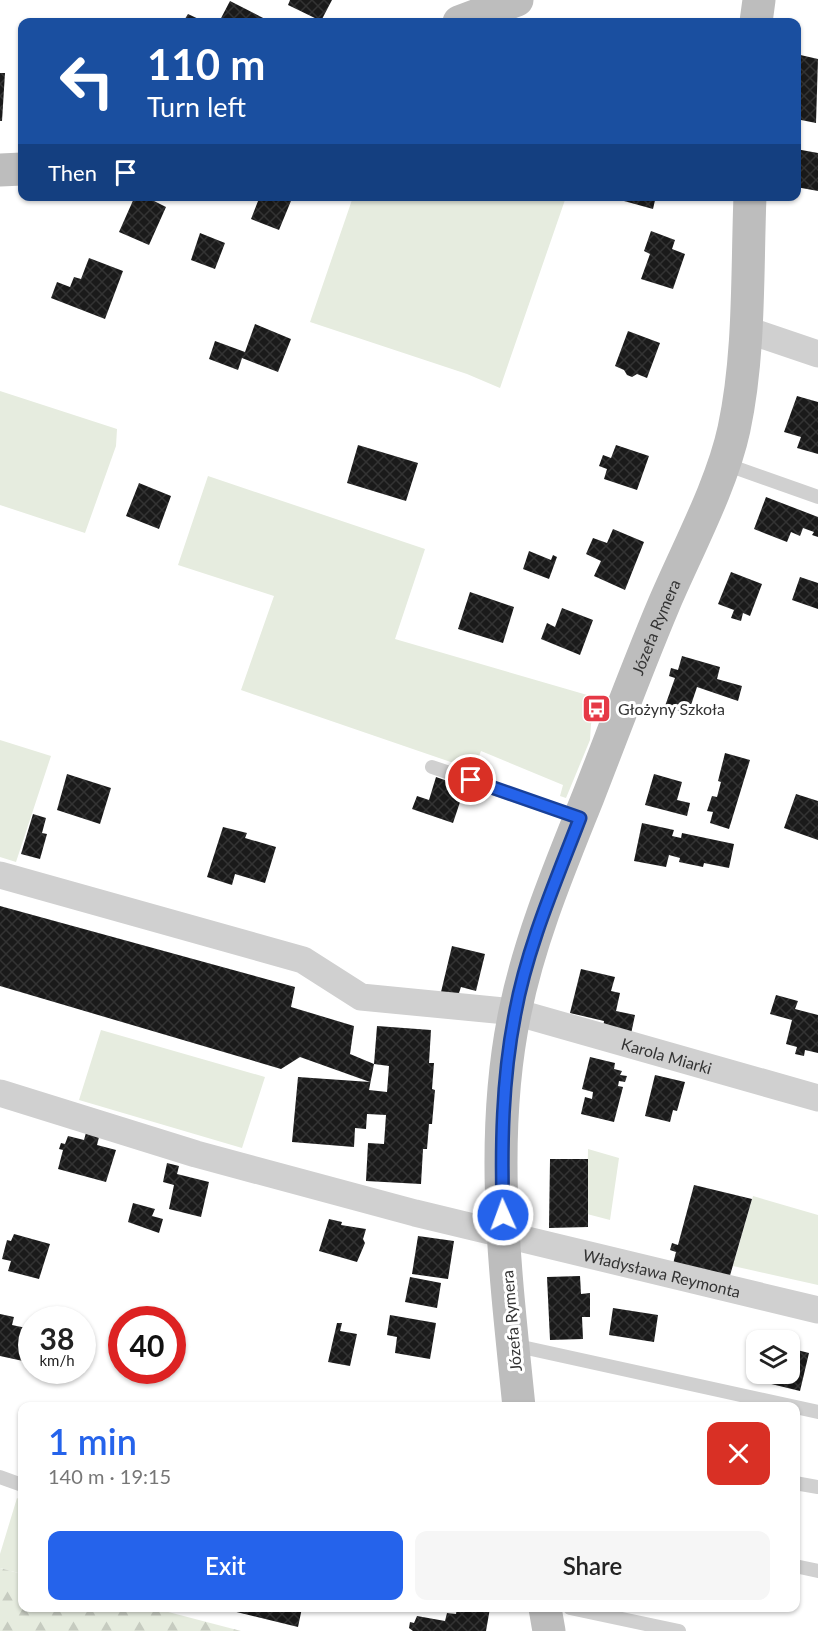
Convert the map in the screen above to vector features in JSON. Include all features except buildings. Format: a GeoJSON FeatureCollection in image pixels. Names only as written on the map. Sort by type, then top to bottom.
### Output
{"type":"FeatureCollection","features":[{"type":"Feature","properties":{"kind":"street"},"geometry":{"type":"LineString","coordinates":[[470,18],[517,0]]}},
{"type":"Feature","properties":{"kind":"street"},"geometry":{"type":"LineString","coordinates":[[757,18],[759,0]]}},
{"type":"Feature","properties":{"kind":"street"},"geometry":{"type":"LineString","coordinates":[[0,170],[18,169]]}},
{"type":"Feature","properties":{"kind":"street","name":"Józefa Rymera"},"geometry":{"type":"LineString","coordinates":[[519,1402],[504,1234],[502,1122],[515,1012],[532,951],[580,818],[734,431],[744,329],[750,201]]}},
{"type":"Feature","properties":{"kind":"street"},"geometry":{"type":"LineString","coordinates":[[744,329],[818,354]]}},
{"type":"Feature","properties":{"kind":"street","name":"Karola Miarki"},"geometry":{"type":"LineString","coordinates":[[0,875],[303,960],[361,997],[515,1012],[818,1098]]}},
{"type":"Feature","properties":{"kind":"street","name":"Władysława Reymonta"},"geometry":{"type":"LineString","coordinates":[[0,1093],[196,1154],[504,1234],[818,1310]]}},
{"type":"Feature","properties":{"kind":"street"},"geometry":{"type":"LineString","coordinates":[[546,1612],[549,1631]]}},
{"type":"Feature","properties":{"kind":"lane"},"geometry":{"type":"LineString","coordinates":[[723,463],[818,497]]}},
{"type":"Feature","properties":{"kind":"lane"},"geometry":{"type":"LineString","coordinates":[[432,767],[580,818]]}},
{"type":"Feature","properties":{"kind":"lane"},"geometry":{"type":"LineString","coordinates":[[513,1345],[772,1402]]}},
{"type":"Feature","properties":{"kind":"lane"},"geometry":{"type":"LineString","coordinates":[[800,1408],[818,1412]]}},
{"type":"Feature","properties":{"kind":"lane"},"geometry":{"type":"LineString","coordinates":[[0,1477],[18,1484]]}},
{"type":"Feature","properties":{"kind":"lane"},"geometry":{"type":"LineString","coordinates":[[800,1484],[818,1487]]}},
{"type":"Feature","properties":{"kind":"lane"},"geometry":{"type":"LineString","coordinates":[[800,1567],[818,1571]]}},
{"type":"Feature","properties":{"kind":"lane"},"geometry":{"type":"LineString","coordinates":[[589,1612],[679,1631]]}},
{"type":"Feature","properties":{"kind":"green space"},"geometry":{"type":"Polygon","coordinates":[[[352,201],[565,201],[500,388],[467,374],[310,322],[352,201]]]}},
{"type":"Feature","properties":{"kind":"green space"},"geometry":{"type":"Polygon","coordinates":[[[0,391],[117,429],[116,446],[85,533],[0,505],[0,391]]]}},
{"type":"Feature","properties":{"kind":"green space"},"geometry":{"type":"Polygon","coordinates":[[[208,476],[425,549],[395,639],[601,699],[591,724],[590,740],[566,798],[560,796],[563,785],[481,751],[474,770],[241,690],[274,596],[178,565],[208,476]]]}},
{"type":"Feature","properties":{"kind":"green space"},"geometry":{"type":"Polygon","coordinates":[[[0,740],[51,756],[16,862],[0,857],[0,740]]]}},
{"type":"Feature","properties":{"kind":"green space"},"geometry":{"type":"Polygon","coordinates":[[[101,1030],[265,1077],[242,1148],[79,1100],[101,1030]]]}},
{"type":"Feature","properties":{"kind":"green space"},"geometry":{"type":"Polygon","coordinates":[[[588,1149],[619,1158],[610,1220],[587,1214],[588,1149]]]}},
{"type":"Feature","properties":{"kind":"green space"},"geometry":{"type":"Polygon","coordinates":[[[753,1196],[818,1215],[818,1285],[733,1266],[753,1196]]]}},
{"type":"Feature","properties":{"kind":"green space"},"geometry":{"type":"Polygon","coordinates":[[[17,1498],[18,1573],[0,1568],[0,1554],[17,1498]]]}},
{"type":"Feature","properties":{"kind":"green space"},"geometry":{"type":"Polygon","coordinates":[[[0,1568],[18,1573],[18,1612],[168,1612],[241,1631],[0,1631],[0,1568]]]}},
{"type":"Feature","properties":{"kind":"place","name":"Głożyny Szkoła"},"geometry":{"type":"Point","coordinates":[597,708]}},
{"type":"Feature","properties":{"kind":"route"},"geometry":{"type":"LineString","coordinates":[[471,780],[580,818],[532,951],[515,1012],[502,1122],[503,1215]]}}]}
